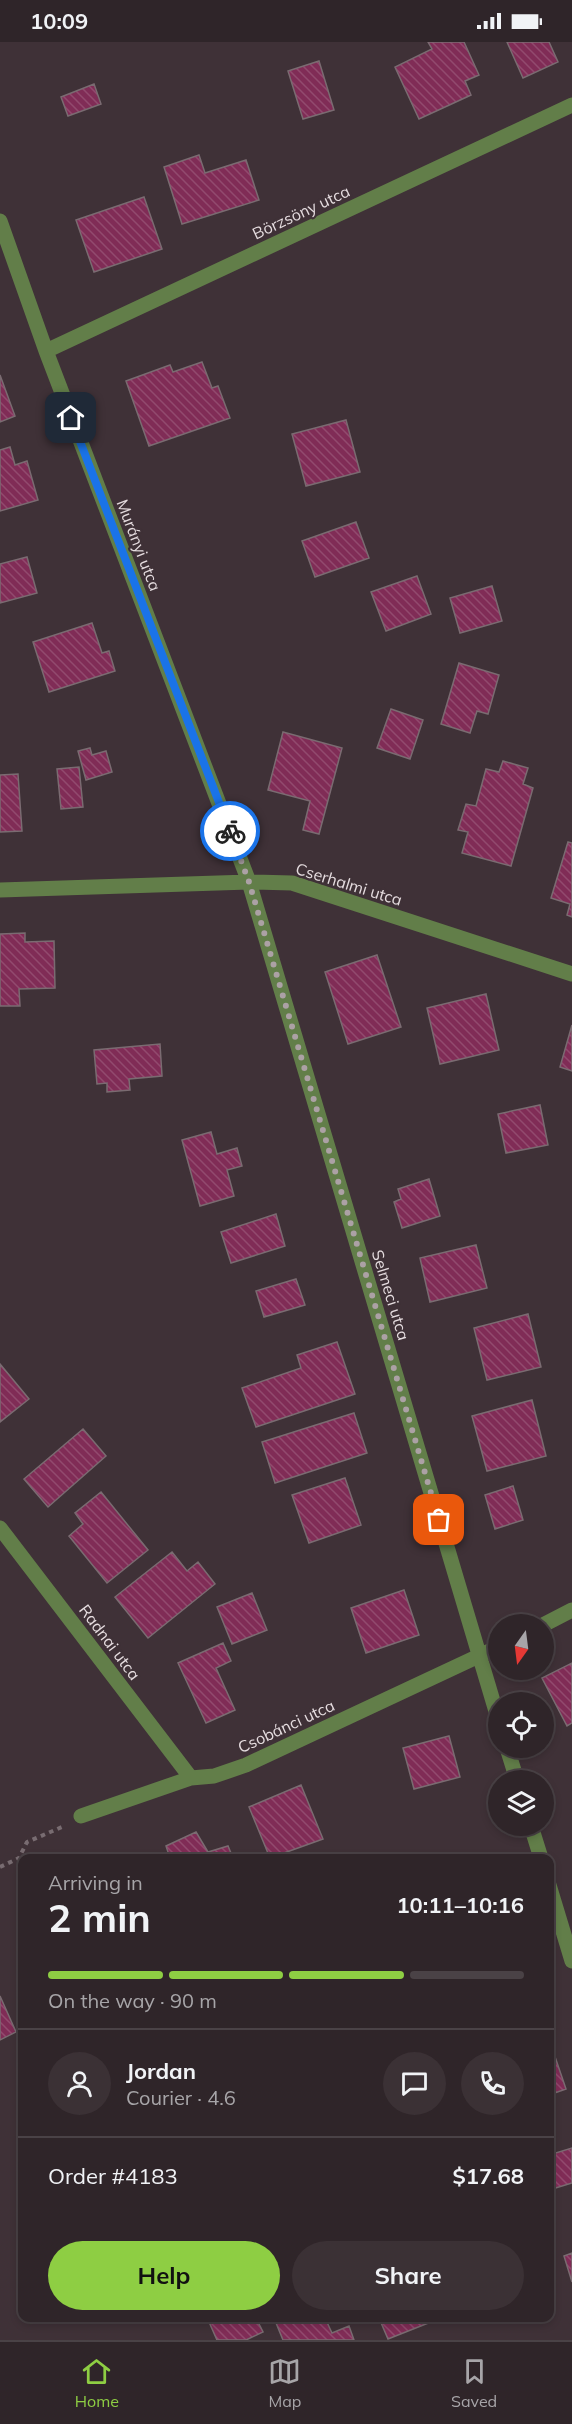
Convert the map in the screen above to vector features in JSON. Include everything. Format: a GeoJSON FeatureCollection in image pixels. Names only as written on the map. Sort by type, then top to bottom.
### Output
{"type":"FeatureCollection","features":[{"type":"Feature","properties":{"kind":"street","name":"Börzsöny utca"},"geometry":{"type":"LineString","coordinates":[[46,351],[572,105]]}},
{"type":"Feature","properties":{"kind":"street","name":"Murányi utca"},"geometry":{"type":"LineString","coordinates":[[0,220],[46,351],[249,882]]}},
{"type":"Feature","properties":{"kind":"street","name":"Cserhalmi utca"},"geometry":{"type":"LineString","coordinates":[[0,890],[249,882],[292,883],[572,974]]}},
{"type":"Feature","properties":{"kind":"street","name":"Selmeci utca"},"geometry":{"type":"LineString","coordinates":[[249,882],[490,1692]]}},
{"type":"Feature","properties":{"kind":"street","name":"Radnai utca"},"geometry":{"type":"LineString","coordinates":[[0,1528],[191,1778]]}},
{"type":"Feature","properties":{"kind":"street"},"geometry":{"type":"LineString","coordinates":[[554,1620],[572,1611]]}},
{"type":"Feature","properties":{"kind":"street","name":"Csobánci utca"},"geometry":{"type":"LineString","coordinates":[[81,1816],[191,1778],[214,1776],[246,1765],[488,1652]]}},
{"type":"Feature","properties":{"kind":"street"},"geometry":{"type":"LineString","coordinates":[[534,1836],[540,1854]]}},
{"type":"Feature","properties":{"kind":"street"},"geometry":{"type":"LineString","coordinates":[[554,1902],[572,1961]]}},
{"type":"Feature","properties":{"kind":"path"},"geometry":{"type":"LineString","coordinates":[[21,1854],[27,1842],[59,1829],[81,1816]]}},
{"type":"Feature","properties":{"kind":"path"},"geometry":{"type":"LineString","coordinates":[[0,1867],[18,1858]]}},
{"type":"Feature","properties":{"kind":"building"},"geometry":{"type":"Polygon","coordinates":[[[428,42],[464,42],[479,75],[465,81],[471,95],[419,119],[395,67],[432,49],[428,42]]]}},
{"type":"Feature","properties":{"kind":"building"},"geometry":{"type":"Polygon","coordinates":[[[507,42],[549,42],[558,62],[523,78],[507,42]]]}},
{"type":"Feature","properties":{"kind":"building"},"geometry":{"type":"Polygon","coordinates":[[[319,61],[334,110],[303,119],[288,71],[319,61]]]}},
{"type":"Feature","properties":{"kind":"building"},"geometry":{"type":"Polygon","coordinates":[[[94,84],[101,104],[68,116],[61,97],[94,84]]]}},
{"type":"Feature","properties":{"kind":"building"},"geometry":{"type":"Polygon","coordinates":[[[199,155],[205,173],[246,160],[259,200],[182,224],[164,167],[199,155]]]}},
{"type":"Feature","properties":{"kind":"building"},"geometry":{"type":"Polygon","coordinates":[[[144,197],[162,249],[94,272],[76,220],[144,197]]]}},
{"type":"Feature","properties":{"kind":"building"},"geometry":{"type":"Polygon","coordinates":[[[202,362],[212,388],[218,386],[230,418],[149,446],[126,381],[170,365],[173,372],[202,362]]]}},
{"type":"Feature","properties":{"kind":"building"},"geometry":{"type":"Polygon","coordinates":[[[0,375],[15,416],[0,422],[0,375]]]}},
{"type":"Feature","properties":{"kind":"building"},"geometry":{"type":"Polygon","coordinates":[[[346,420],[360,472],[306,486],[292,434],[346,420]]]}},
{"type":"Feature","properties":{"kind":"building"},"geometry":{"type":"Polygon","coordinates":[[[10,447],[15,465],[27,461],[38,500],[0,511],[0,450],[10,447]]]}},
{"type":"Feature","properties":{"kind":"building"},"geometry":{"type":"Polygon","coordinates":[[[356,522],[369,558],[315,577],[302,541],[356,522]]]}},
{"type":"Feature","properties":{"kind":"building"},"geometry":{"type":"Polygon","coordinates":[[[27,557],[37,593],[0,603],[0,564],[27,557]]]}},
{"type":"Feature","properties":{"kind":"building"},"geometry":{"type":"Polygon","coordinates":[[[417,576],[431,614],[386,631],[371,592],[417,576]]]}},
{"type":"Feature","properties":{"kind":"building"},"geometry":{"type":"Polygon","coordinates":[[[492,586],[502,621],[460,633],[450,598],[492,586]]]}},
{"type":"Feature","properties":{"kind":"building"},"geometry":{"type":"Polygon","coordinates":[[[92,623],[102,653],[109,651],[115,671],[49,692],[33,642],[92,623]]]}},
{"type":"Feature","properties":{"kind":"building"},"geometry":{"type":"Polygon","coordinates":[[[459,663],[499,675],[488,714],[477,711],[470,733],[441,724],[459,663]]]}},
{"type":"Feature","properties":{"kind":"building"},"geometry":{"type":"Polygon","coordinates":[[[391,709],[423,720],[410,759],[377,748],[391,709]]]}},
{"type":"Feature","properties":{"kind":"building"},"geometry":{"type":"Polygon","coordinates":[[[283,732],[342,748],[319,834],[303,830],[310,801],[268,790],[283,732]]]}},
{"type":"Feature","properties":{"kind":"building"},"geometry":{"type":"Polygon","coordinates":[[[90,748],[92,755],[106,751],[112,772],[86,780],[78,751],[90,748]]]}},
{"type":"Feature","properties":{"kind":"building"},"geometry":{"type":"Polygon","coordinates":[[[503,761],[528,768],[523,784],[533,788],[511,866],[462,853],[468,832],[458,830],[466,804],[476,806],[486,769],[499,772],[503,761]]]}},
{"type":"Feature","properties":{"kind":"building"},"geometry":{"type":"Polygon","coordinates":[[[79,767],[83,807],[61,809],[57,769],[79,767]]]}},
{"type":"Feature","properties":{"kind":"building"},"geometry":{"type":"Polygon","coordinates":[[[18,774],[22,831],[0,832],[0,775],[18,774]]]}},
{"type":"Feature","properties":{"kind":"building"},"geometry":{"type":"Polygon","coordinates":[[[568,842],[572,843],[572,917],[567,915],[570,904],[551,898],[568,842]]]}},
{"type":"Feature","properties":{"kind":"building"},"geometry":{"type":"Polygon","coordinates":[[[25,933],[25,942],[54,941],[55,988],[19,989],[20,1006],[0,1006],[0,934],[25,933]]]}},
{"type":"Feature","properties":{"kind":"building"},"geometry":{"type":"Polygon","coordinates":[[[377,955],[401,1027],[348,1044],[325,972],[377,955]]]}},
{"type":"Feature","properties":{"kind":"building"},"geometry":{"type":"Polygon","coordinates":[[[486,994],[499,1050],[440,1064],[427,1008],[486,994]]]}},
{"type":"Feature","properties":{"kind":"building"},"geometry":{"type":"Polygon","coordinates":[[[572,1025],[572,1071],[560,1067],[572,1025]]]}},
{"type":"Feature","properties":{"kind":"building"},"geometry":{"type":"Polygon","coordinates":[[[160,1044],[162,1076],[129,1079],[130,1090],[107,1092],[107,1083],[97,1084],[94,1050],[160,1044]]]}},
{"type":"Feature","properties":{"kind":"building"},"geometry":{"type":"Polygon","coordinates":[[[540,1105],[548,1145],[506,1153],[498,1114],[540,1105]]]}},
{"type":"Feature","properties":{"kind":"building"},"geometry":{"type":"Polygon","coordinates":[[[211,1132],[217,1154],[237,1148],[242,1166],[227,1170],[234,1196],[200,1206],[182,1140],[211,1132]]]}},
{"type":"Feature","properties":{"kind":"building"},"geometry":{"type":"Polygon","coordinates":[[[429,1179],[440,1216],[402,1228],[394,1202],[401,1199],[398,1189],[429,1179]]]}},
{"type":"Feature","properties":{"kind":"building"},"geometry":{"type":"Polygon","coordinates":[[[276,1214],[285,1246],[231,1263],[221,1232],[276,1214]]]}},
{"type":"Feature","properties":{"kind":"building"},"geometry":{"type":"Polygon","coordinates":[[[476,1245],[487,1288],[430,1302],[420,1258],[476,1245]]]}},
{"type":"Feature","properties":{"kind":"building"},"geometry":{"type":"Polygon","coordinates":[[[296,1279],[305,1305],[264,1317],[256,1291],[296,1279]]]}},
{"type":"Feature","properties":{"kind":"building"},"geometry":{"type":"Polygon","coordinates":[[[528,1314],[541,1367],[487,1380],[474,1328],[528,1314]]]}},
{"type":"Feature","properties":{"kind":"building"},"geometry":{"type":"Polygon","coordinates":[[[337,1342],[355,1394],[256,1427],[242,1388],[301,1368],[297,1355],[337,1342]]]}},
{"type":"Feature","properties":{"kind":"building"},"geometry":{"type":"Polygon","coordinates":[[[0,1364],[29,1399],[0,1422],[0,1364]]]}},
{"type":"Feature","properties":{"kind":"building"},"geometry":{"type":"Polygon","coordinates":[[[532,1400],[546,1456],[487,1471],[472,1416],[532,1400]]]}},
{"type":"Feature","properties":{"kind":"building"},"geometry":{"type":"Polygon","coordinates":[[[354,1413],[367,1453],[275,1483],[262,1442],[354,1413]]]}},
{"type":"Feature","properties":{"kind":"building"},"geometry":{"type":"Polygon","coordinates":[[[83,1429],[106,1456],[48,1507],[24,1479],[83,1429]]]}},
{"type":"Feature","properties":{"kind":"building"},"geometry":{"type":"Polygon","coordinates":[[[345,1478],[361,1525],[309,1543],[292,1495],[345,1478]]]}},
{"type":"Feature","properties":{"kind":"building"},"geometry":{"type":"Polygon","coordinates":[[[513,1486],[523,1520],[495,1529],[485,1495],[513,1486]]]}},
{"type":"Feature","properties":{"kind":"building"},"geometry":{"type":"Polygon","coordinates":[[[101,1492],[148,1550],[107,1583],[69,1536],[83,1524],[75,1513],[101,1492]]]}},
{"type":"Feature","properties":{"kind":"building"},"geometry":{"type":"Polygon","coordinates":[[[172,1552],[187,1571],[198,1562],[215,1584],[148,1638],[115,1597],[172,1552]]]}},
{"type":"Feature","properties":{"kind":"building"},"geometry":{"type":"Polygon","coordinates":[[[404,1590],[419,1635],[366,1653],[351,1608],[404,1590]]]}},
{"type":"Feature","properties":{"kind":"building"},"geometry":{"type":"Polygon","coordinates":[[[252,1593],[267,1630],[232,1644],[217,1607],[252,1593]]]}},
{"type":"Feature","properties":{"kind":"building"},"geometry":{"type":"Polygon","coordinates":[[[223,1643],[231,1661],[216,1668],[235,1710],[206,1723],[178,1663],[223,1643]]]}},
{"type":"Feature","properties":{"kind":"building"},"geometry":{"type":"Polygon","coordinates":[[[572,1663],[572,1723],[567,1726],[554,1701],[554,1692],[549,1692],[543,1680],[554,1680],[554,1672],[572,1663]]]}},
{"type":"Feature","properties":{"kind":"building"},"geometry":{"type":"Polygon","coordinates":[[[449,1736],[460,1777],[414,1789],[403,1748],[449,1736]]]}},
{"type":"Feature","properties":{"kind":"building"},"geometry":{"type":"Polygon","coordinates":[[[301,1785],[323,1839],[281,1854],[268,1854],[249,1807],[301,1785]]]}},
{"type":"Feature","properties":{"kind":"building"},"geometry":{"type":"Polygon","coordinates":[[[196,1832],[208,1852],[228,1846],[231,1854],[169,1854],[166,1846],[196,1832]]]}},
{"type":"Feature","properties":{"kind":"building"},"geometry":{"type":"Polygon","coordinates":[[[0,1996],[16,2032],[0,2040],[0,1996]]]}},
{"type":"Feature","properties":{"kind":"building"},"geometry":{"type":"Polygon","coordinates":[[[554,2054],[566,2089],[554,2093],[554,2054]]]}},
{"type":"Feature","properties":{"kind":"building"},"geometry":{"type":"Polygon","coordinates":[[[572,2148],[572,2183],[554,2188],[554,2153],[572,2148]]]}},
{"type":"Feature","properties":{"kind":"building"},"geometry":{"type":"Polygon","coordinates":[[[572,2253],[572,2282],[564,2256],[572,2253]]]}},
{"type":"Feature","properties":{"kind":"building"},"geometry":{"type":"Polygon","coordinates":[[[209,2322],[258,2322],[263,2332],[246,2340],[217,2340],[209,2322]]]}},
{"type":"Feature","properties":{"kind":"building"},"geometry":{"type":"Polygon","coordinates":[[[276,2322],[327,2322],[332,2333],[349,2326],[354,2340],[283,2340],[276,2322]]]}},
{"type":"Feature","properties":{"kind":"building"},"geometry":{"type":"Polygon","coordinates":[[[381,2322],[431,2322],[388,2339],[381,2322]]]}},
{"type":"Feature","properties":{"kind":"way so far"},"geometry":{"type":"LineString","coordinates":[[230,831],[249,882],[439,1520]]}},
{"type":"Feature","properties":{"kind":"route"},"geometry":{"type":"LineString","coordinates":[[71,418],[230,831]]}}]}
